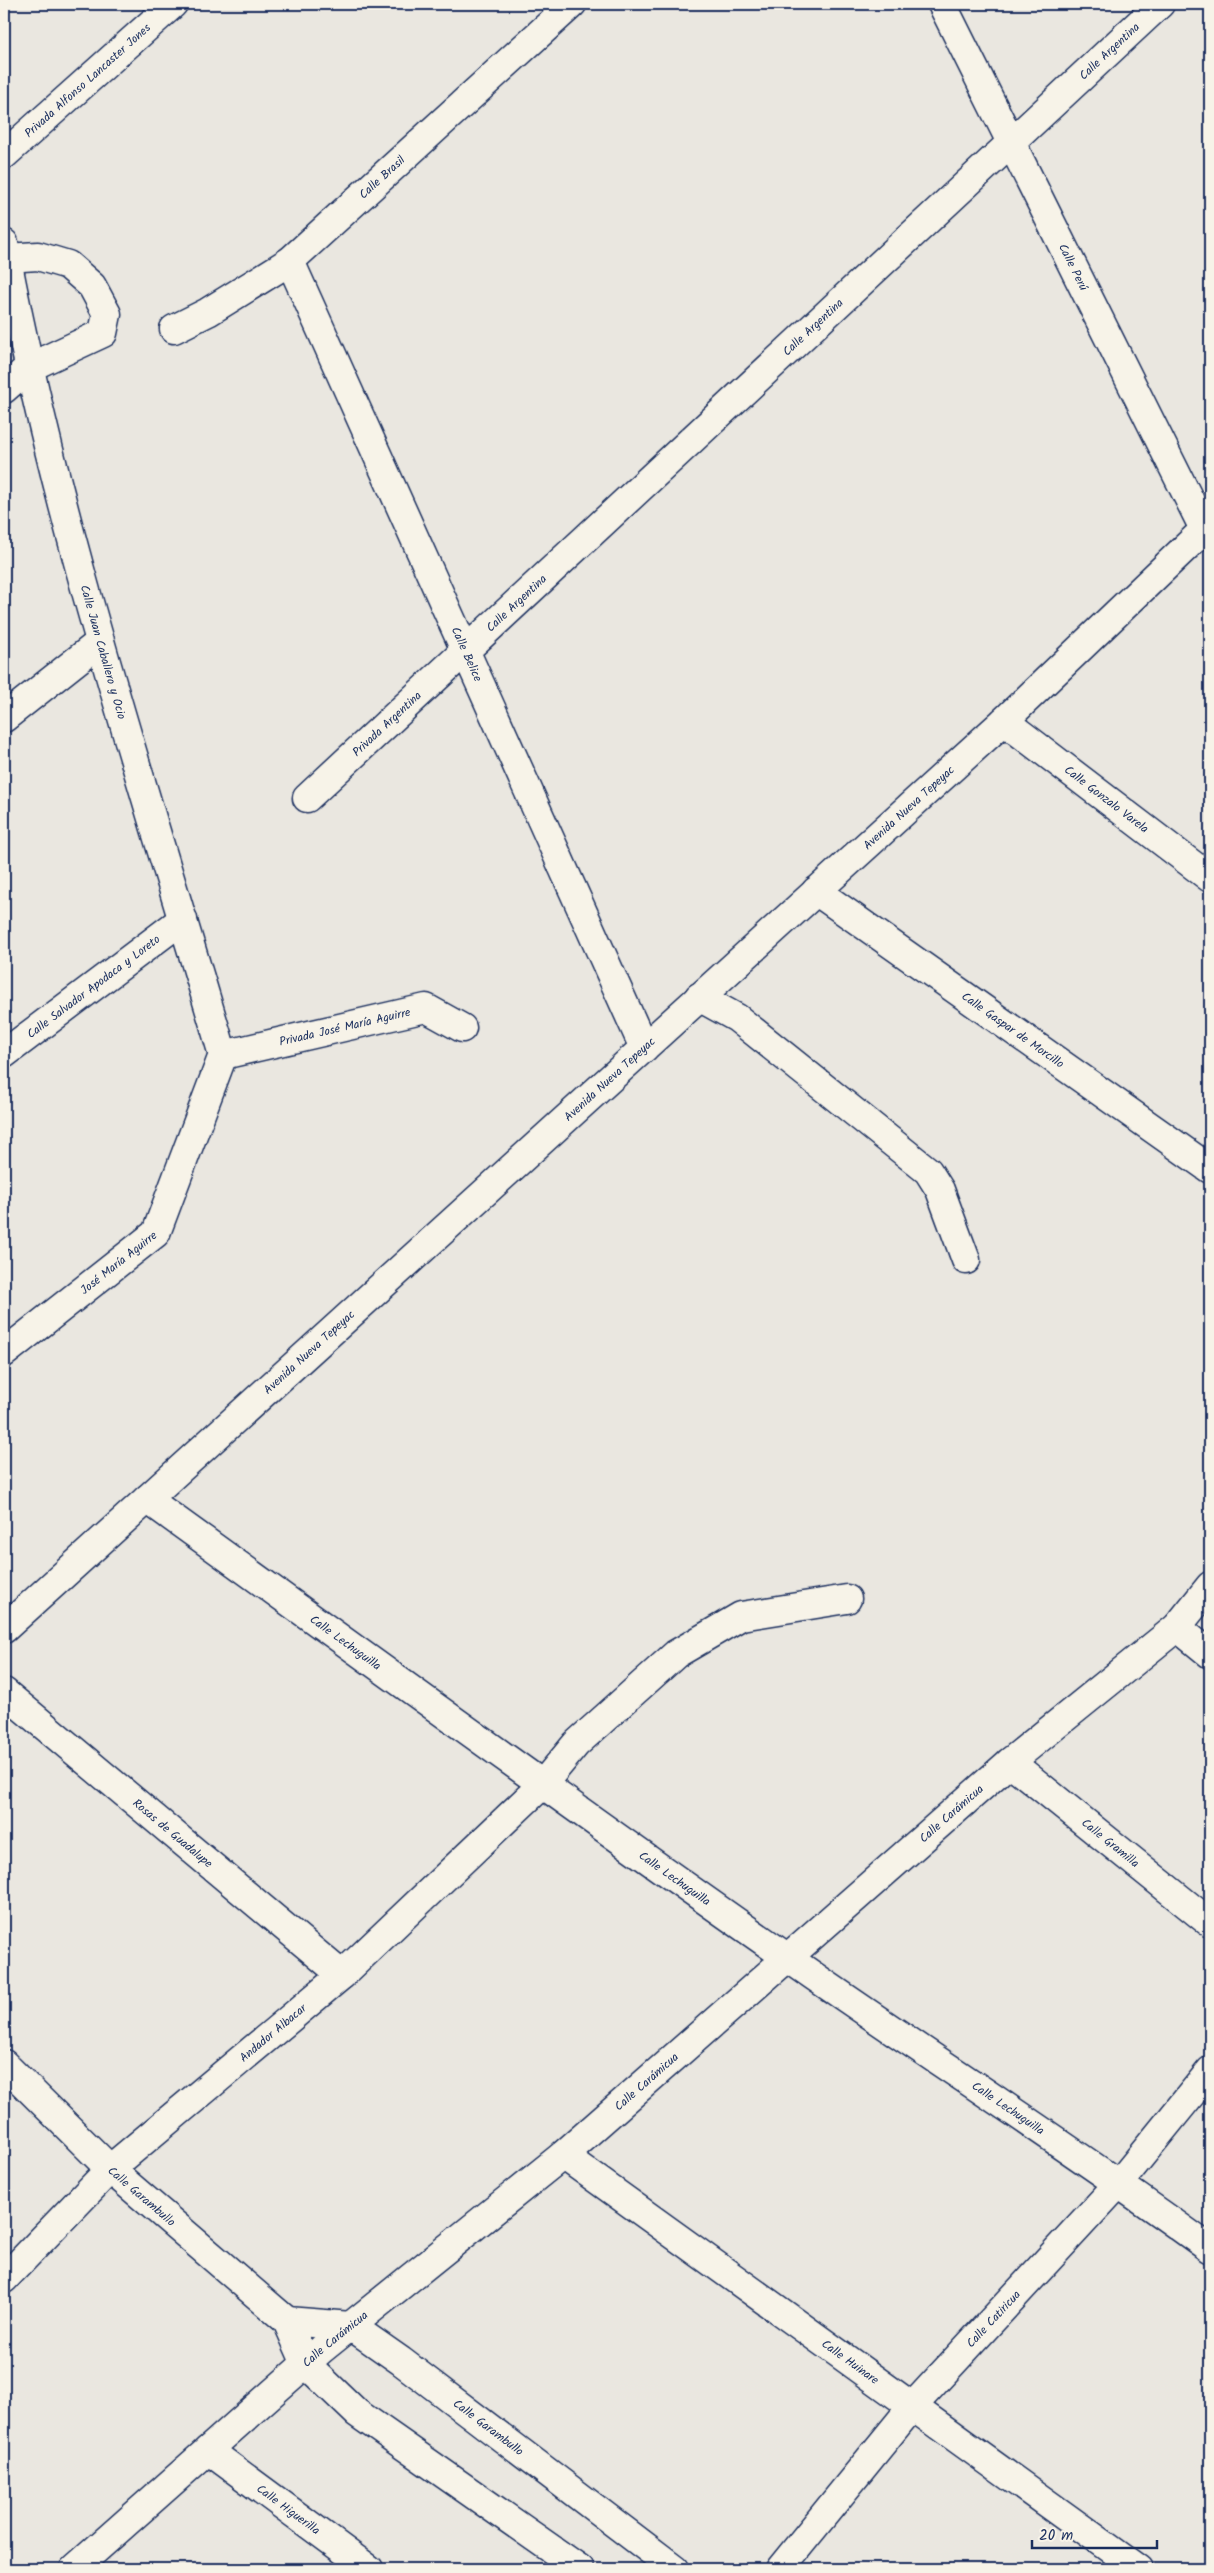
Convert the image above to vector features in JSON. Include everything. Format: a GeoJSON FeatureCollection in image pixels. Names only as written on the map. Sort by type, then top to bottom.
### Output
{"type":"FeatureCollection","features":[{"type":"Feature","properties":{"kind":"street","name":"Privada Alfonso Lancaster Jones"},"geometry":{"type":"LineString","coordinates":[[4,156],[173,4]]}},
{"type":"Feature","properties":{"kind":"street","name":"Calle Brasil"},"geometry":{"type":"LineString","coordinates":[[174,329],[208,312],[290,261],[572,4]]}},
{"type":"Feature","properties":{"kind":"street","name":"Calle Perú"},"geometry":{"type":"LineString","coordinates":[[942,4],[1208,529]]}},
{"type":"Feature","properties":{"kind":"street","name":"Calle Argentina"},"geometry":{"type":"LineString","coordinates":[[466,650],[1160,4]]}},
{"type":"Feature","properties":{"kind":"street","name":"Calle Juan Caballero y Ocio"},"geometry":{"type":"LineString","coordinates":[[5,250],[10,314],[28,368],[100,642],[223,1055]]}},
{"type":"Feature","properties":{"kind":"street"},"geometry":{"type":"LineString","coordinates":[[4,389],[28,368],[103,333],[106,314],[92,286],[68,265],[38,256],[5,250]]}},
{"type":"Feature","properties":{"kind":"street","name":"Calle Belice"},"geometry":{"type":"LineString","coordinates":[[290,261],[644,1048]]}},
{"type":"Feature","properties":{"kind":"street","name":"Avenida Nueva Tepeyac"},"geometry":{"type":"LineString","coordinates":[[4,1629],[1004,720],[1208,529]]}},
{"type":"Feature","properties":{"kind":"street"},"geometry":{"type":"LineString","coordinates":[[4,718],[100,642]]}},
{"type":"Feature","properties":{"kind":"street","name":"Privada Argentina"},"geometry":{"type":"LineString","coordinates":[[307,798],[466,650]]}},
{"type":"Feature","properties":{"kind":"street","name":"Calle Gonzalo Varela"},"geometry":{"type":"LineString","coordinates":[[1004,720],[1210,878]]}},
{"type":"Feature","properties":{"kind":"street","name":"Calle Gaspar de Morcillo"},"geometry":{"type":"LineString","coordinates":[[816,891],[1210,1169]]}},
{"type":"Feature","properties":{"kind":"street","name":"Calle Salvador Apodaca y Loreto"},"geometry":{"type":"LineString","coordinates":[[4,1054],[183,919]]}},
{"type":"Feature","properties":{"kind":"street"},"geometry":{"type":"LineString","coordinates":[[699,997],[737,1018],[928,1171],[940,1190],[966,1260]]}},
{"type":"Feature","properties":{"kind":"street","name":"Privada José María Aguirre"},"geometry":{"type":"LineString","coordinates":[[223,1055],[426,1008],[462,1028]]}},
{"type":"Feature","properties":{"kind":"street","name":"José María Aguirre"},"geometry":{"type":"LineString","coordinates":[[4,1353],[156,1233],[223,1055]]}},
{"type":"Feature","properties":{"kind":"street","name":"Calle Lechuguilla"},"geometry":{"type":"LineString","coordinates":[[147,1499],[542,1784],[788,1958],[1120,2182],[1210,2249]]}},
{"type":"Feature","properties":{"kind":"street","name":"Calle Carámicua"},"geometry":{"type":"LineString","coordinates":[[74,2569],[306,2364],[563,2154],[1010,1762],[1177,1627],[1210,1586]]}},
{"type":"Feature","properties":{"kind":"street","name":"Andador Albacar"},"geometry":{"type":"LineString","coordinates":[[4,2279],[110,2169],[342,1975],[542,1784],[576,1744],[676,1654],[741,1616],[847,1599]]}},
{"type":"Feature","properties":{"kind":"street"},"geometry":{"type":"LineString","coordinates":[[1177,1627],[1210,1654]]}},
{"type":"Feature","properties":{"kind":"street","name":"Rosas de Guadalupe"},"geometry":{"type":"LineString","coordinates":[[4,1692],[342,1975]]}},
{"type":"Feature","properties":{"kind":"street","name":"Calle Gramilla"},"geometry":{"type":"LineString","coordinates":[[1010,1762],[1210,1923]]}},
{"type":"Feature","properties":{"kind":"street","name":"Calle Garambullo"},"geometry":{"type":"LineString","coordinates":[[4,2064],[110,2169],[287,2321],[306,2364],[357,2413],[580,2569]]}},
{"type":"Feature","properties":{"kind":"street","name":"Calle Catiricua"},"geometry":{"type":"LineString","coordinates":[[780,2569],[911,2408],[1120,2182],[1210,2071]]}},
{"type":"Feature","properties":{"kind":"street","name":"Calle Huinare"},"geometry":{"type":"LineString","coordinates":[[563,2154],[911,2408],[1138,2569]]}},
{"type":"Feature","properties":{"kind":"street"},"geometry":{"type":"LineString","coordinates":[[287,2321],[351,2326]]}},
{"type":"Feature","properties":{"kind":"street","name":"Calle Garambullo"},"geometry":{"type":"LineString","coordinates":[[351,2326],[401,2361],[675,2569]]}},
{"type":"Feature","properties":{"kind":"street","name":"Calle Higuerilla"},"geometry":{"type":"LineString","coordinates":[[208,2450],[369,2569]]}}]}
